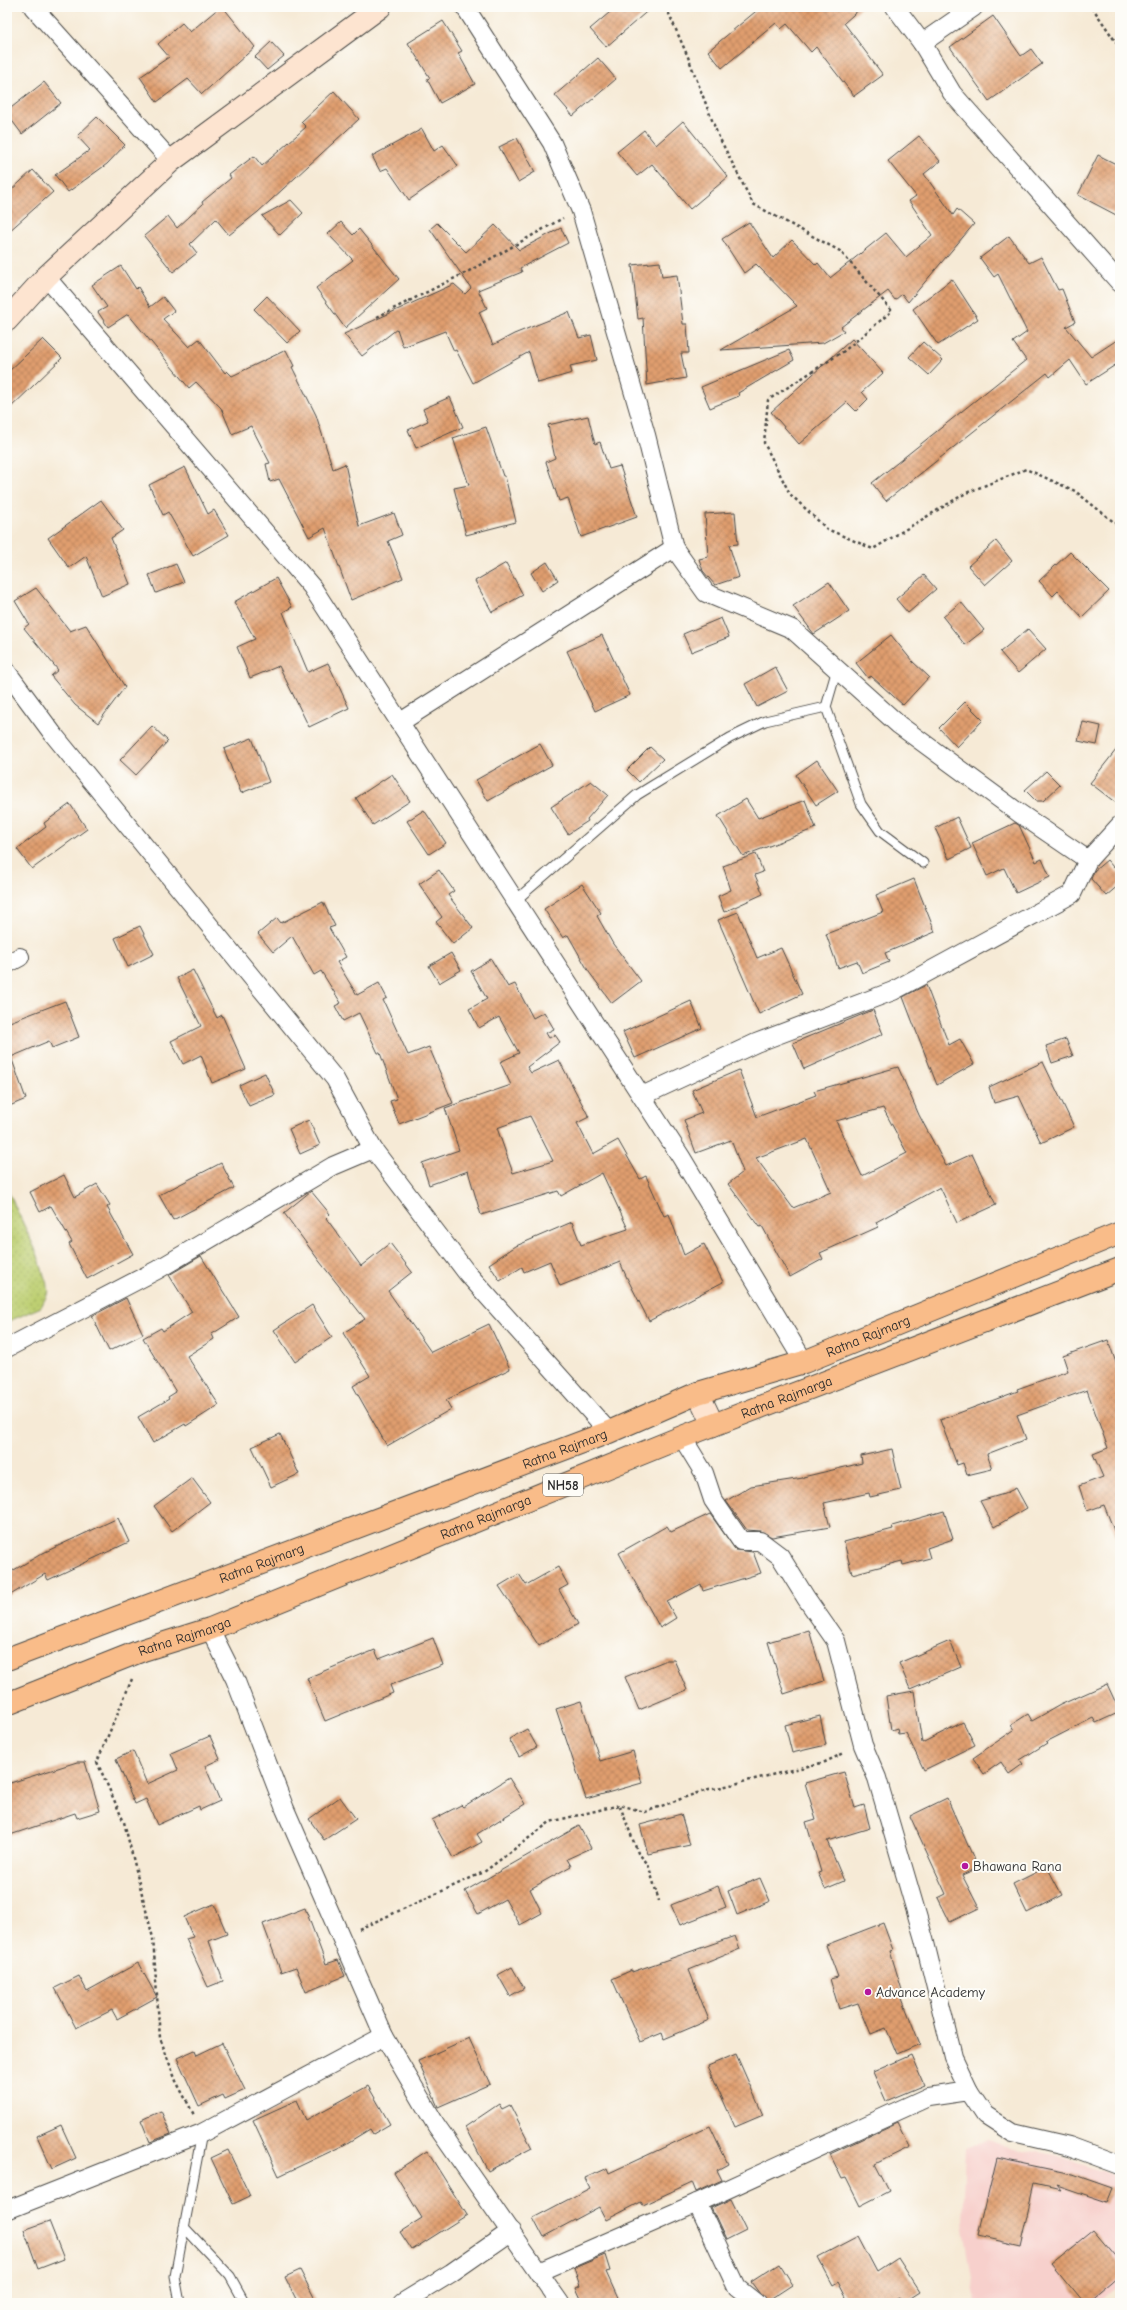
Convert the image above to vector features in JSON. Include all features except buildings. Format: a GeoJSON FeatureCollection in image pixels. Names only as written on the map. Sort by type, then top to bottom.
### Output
{"type":"FeatureCollection","features":[{"type":"Feature","properties":{"kind":"main road"},"geometry":{"type":"LineString","coordinates":[[7,320],[46,277],[171,161],[380,7]]}},
{"type":"Feature","properties":{"kind":"main road","name":"Ratna Rajmarg"},"geometry":{"type":"LineString","coordinates":[[7,1659],[609,1432],[698,1394],[804,1362],[1119,1238]]}},
{"type":"Feature","properties":{"kind":"main road","name":"Ratna Rajmarga"},"geometry":{"type":"LineString","coordinates":[[7,1704],[142,1650],[210,1629],[682,1437],[1120,1269]]}},
{"type":"Feature","properties":{"kind":"main road"},"geometry":{"type":"LineString","coordinates":[[698,1394],[713,1425]]}},
{"type":"Feature","properties":{"kind":"street"},"geometry":{"type":"LineString","coordinates":[[33,7],[171,161]]}},
{"type":"Feature","properties":{"kind":"street"},"geometry":{"type":"LineString","coordinates":[[465,7],[552,143],[581,211],[646,435],[674,548],[706,593],[792,629],[899,726],[1019,813],[1088,860]]}},
{"type":"Feature","properties":{"kind":"street"},"geometry":{"type":"LineString","coordinates":[[895,7],[922,43],[952,93],[1120,283]]}},
{"type":"Feature","properties":{"kind":"street"},"geometry":{"type":"LineString","coordinates":[[922,43],[974,7]]}},
{"type":"Feature","properties":{"kind":"street"},"geometry":{"type":"LineString","coordinates":[[46,277],[312,587],[681,1157],[804,1362]]}},
{"type":"Feature","properties":{"kind":"street"},"geometry":{"type":"LineString","coordinates":[[400,722],[674,548]]}},
{"type":"Feature","properties":{"kind":"street"},"geometry":{"type":"LineString","coordinates":[[7,672],[53,734],[335,1079],[373,1149],[467,1273],[609,1432]]}},
{"type":"Feature","properties":{"kind":"street"},"geometry":{"type":"LineString","coordinates":[[642,1096],[756,1043],[893,991],[1072,894],[1088,860],[1120,825]]}},
{"type":"Feature","properties":{"kind":"street"},"geometry":{"type":"LineString","coordinates":[[7,1348],[156,1270],[333,1166],[373,1149]]}},
{"type":"Feature","properties":{"kind":"street"},"geometry":{"type":"LineString","coordinates":[[682,1437],[704,1473],[713,1500],[741,1541],[760,1541],[780,1556],[806,1598],[836,1641],[863,1745],[877,1778],[924,1940],[953,2057],[968,2091],[985,2115],[1013,2133],[1069,2146],[1120,2165]]}},
{"type":"Feature","properties":{"kind":"street"},"geometry":{"type":"LineString","coordinates":[[210,1629],[235,1679],[285,1808],[339,1937],[384,2036],[436,2126],[560,2303]]}},
{"type":"Feature","properties":{"kind":"street"},"geometry":{"type":"LineString","coordinates":[[7,2210],[202,2132],[384,2036]]}},
{"type":"Feature","properties":{"kind":"street"},"geometry":{"type":"LineString","coordinates":[[539,2272],[697,2203],[928,2097],[968,2091]]}},
{"type":"Feature","properties":{"kind":"street"},"geometry":{"type":"LineString","coordinates":[[697,2203],[737,2288],[756,2303]]}},
{"type":"Feature","properties":{"kind":"street"},"geometry":{"type":"LineString","coordinates":[[402,2303],[451,2273],[511,2231]]}},
{"type":"Feature","properties":{"kind":"lane"},"geometry":{"type":"LineString","coordinates":[[837,669],[826,707],[862,804],[880,831],[923,863]]}},
{"type":"Feature","properties":{"kind":"lane"},"geometry":{"type":"LineString","coordinates":[[515,901],[637,795],[730,738],[765,721],[826,707]]}},
{"type":"Feature","properties":{"kind":"lane"},"geometry":{"type":"LineString","coordinates":[[180,2303],[176,2276],[202,2132]]}},
{"type":"Feature","properties":{"kind":"lane"},"geometry":{"type":"LineString","coordinates":[[184,2227],[230,2276],[245,2303]]}},
{"type":"Feature","properties":{"kind":"path"},"geometry":{"type":"LineString","coordinates":[[666,7],[717,133],[753,204],[840,251],[892,311],[844,351],[768,400],[764,443],[790,494],[827,529],[873,548],[966,493],[1026,469],[1075,491],[1120,527]]}},
{"type":"Feature","properties":{"kind":"path"},"geometry":{"type":"LineString","coordinates":[[1092,7],[1120,48]]}},
{"type":"Feature","properties":{"kind":"path"},"geometry":{"type":"LineString","coordinates":[[377,317],[469,271],[554,222],[581,211]]}},
{"type":"Feature","properties":{"kind":"path"},"geometry":{"type":"LineString","coordinates":[[142,1650],[125,1699],[97,1762],[124,1822],[153,1938],[160,2038],[176,2081],[202,2132]]}},
{"type":"Feature","properties":{"kind":"path"},"geometry":{"type":"LineString","coordinates":[[339,1937],[484,1872],[550,1822],[620,1805],[645,1812],[697,1793],[825,1762],[863,1745]]}},
{"type":"Feature","properties":{"kind":"path"},"geometry":{"type":"LineString","coordinates":[[620,1805],[638,1853],[648,1864],[659,1901]]}},
{"type":"Feature","properties":{"kind":"shaded area"},"geometry":{"type":"Polygon","coordinates":[[[987,2140],[1014,2149],[1046,2153],[1120,2177],[1120,2286],[1099,2303],[976,2303],[963,2222],[966,2148],[987,2140]]]}},
{"type":"Feature","properties":{"kind":"green space"},"geometry":{"type":"Polygon","coordinates":[[[7,1189],[37,1253],[49,1291],[41,1307],[7,1322],[7,1189]]]}},
{"type":"Feature","properties":{"kind":"place","name":"Bhawana Rana"},"geometry":{"type":"Point","coordinates":[965,1866]}},
{"type":"Feature","properties":{"kind":"place","name":"Advance Academy"},"geometry":{"type":"Point","coordinates":[868,1992]}}]}
